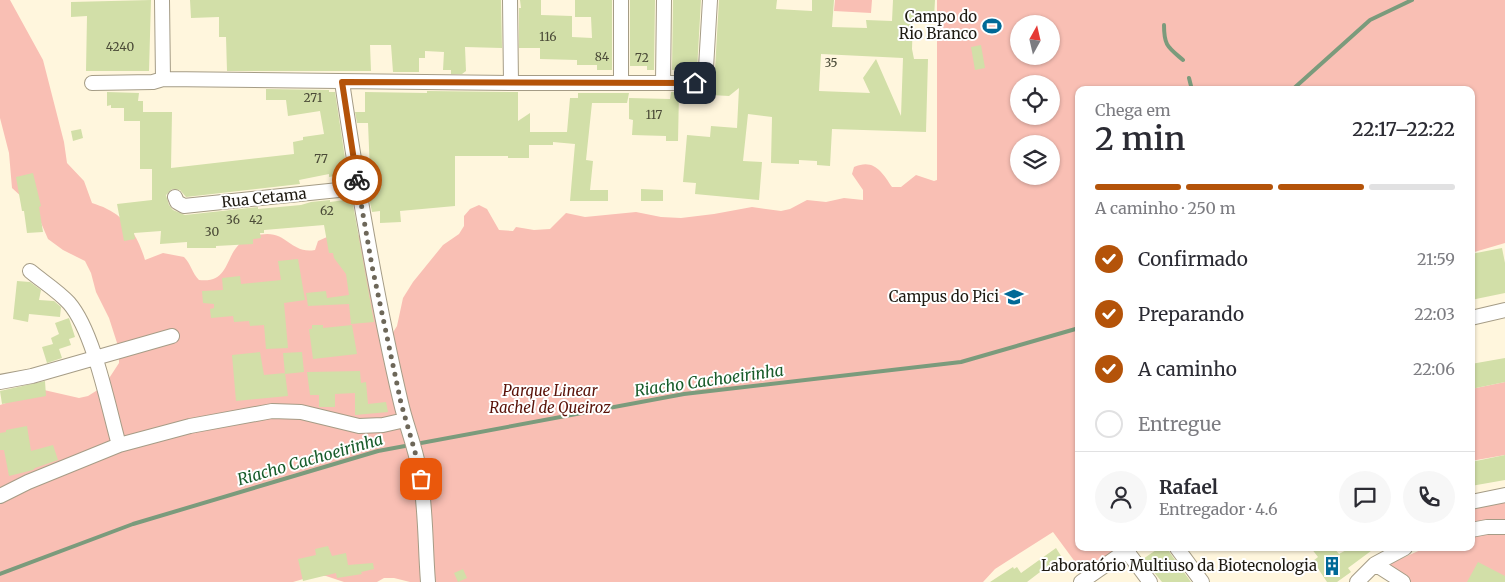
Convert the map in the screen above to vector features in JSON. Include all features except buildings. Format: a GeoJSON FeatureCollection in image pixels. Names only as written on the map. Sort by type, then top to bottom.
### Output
{"type":"FeatureCollection","features":[{"type":"Feature","properties":{"kind":"street"},"geometry":{"type":"LineString","coordinates":[[162,0],[163,79]]}},
{"type":"Feature","properties":{"kind":"street"},"geometry":{"type":"LineString","coordinates":[[510,0],[511,83]]}},
{"type":"Feature","properties":{"kind":"street"},"geometry":{"type":"LineString","coordinates":[[621,83],[622,0]]}},
{"type":"Feature","properties":{"kind":"street"},"geometry":{"type":"LineString","coordinates":[[662,83],[664,0]]}},
{"type":"Feature","properties":{"kind":"street"},"geometry":{"type":"LineString","coordinates":[[92,84],[153,82],[163,79],[342,82],[695,83],[702,80],[705,75],[710,0]]}},
{"type":"Feature","properties":{"kind":"street"},"geometry":{"type":"LineString","coordinates":[[342,82],[372,266],[406,423],[417,459],[422,491],[428,582]]}},
{"type":"Feature","properties":{"kind":"street","name":"Rua Cetama"},"geometry":{"type":"LineString","coordinates":[[175,197],[177,202],[184,206],[358,188]]}},
{"type":"Feature","properties":{"kind":"street"},"geometry":{"type":"LineString","coordinates":[[30,271],[63,297],[81,321],[95,358],[119,444]]}},
{"type":"Feature","properties":{"kind":"street"},"geometry":{"type":"LineString","coordinates":[[1475,317],[1505,310]]}},
{"type":"Feature","properties":{"kind":"street"},"geometry":{"type":"LineString","coordinates":[[0,382],[32,376],[172,336]]}},
{"type":"Feature","properties":{"kind":"street"},"geometry":{"type":"LineString","coordinates":[[0,496],[119,444],[190,426],[272,411],[301,412],[359,426],[406,423]]}},
{"type":"Feature","properties":{"kind":"street"},"geometry":{"type":"LineString","coordinates":[[1475,501],[1505,495]]}},
{"type":"Feature","properties":{"kind":"street"},"geometry":{"type":"LineString","coordinates":[[1475,529],[1505,527]]}},
{"type":"Feature","properties":{"kind":"street"},"geometry":{"type":"LineString","coordinates":[[1081,582],[1125,551]]}},
{"type":"Feature","properties":{"kind":"street"},"geometry":{"type":"LineString","coordinates":[[1129,551],[1150,582]]}},
{"type":"Feature","properties":{"kind":"street"},"geometry":{"type":"LineString","coordinates":[[1180,551],[1202,582]]}},
{"type":"Feature","properties":{"kind":"street"},"geometry":{"type":"LineString","coordinates":[[1357,582],[1375,564],[1399,551]]}},
{"type":"Feature","properties":{"kind":"street"},"geometry":{"type":"LineString","coordinates":[[1375,564],[1403,582]]}},
{"type":"Feature","properties":{"kind":"green space","name":"Parque Linear Rachel de Queiroz"},"geometry":{"type":"Polygon","coordinates":[[[0,0],[10,0],[43,60],[64,142],[67,163],[84,181],[92,203],[114,213],[131,230],[136,237],[145,260],[163,253],[184,257],[199,280],[210,280],[223,272],[239,244],[247,239],[270,234],[278,236],[298,248],[315,250],[318,241],[327,237],[355,241],[362,229],[392,334],[397,326],[403,298],[413,282],[443,245],[459,234],[464,226],[464,216],[470,209],[479,205],[487,209],[499,230],[513,231],[516,227],[534,230],[550,229],[566,213],[585,217],[636,212],[661,217],[681,218],[752,207],[781,211],[790,209],[807,200],[826,202],[844,198],[863,200],[863,190],[852,174],[854,167],[867,164],[877,168],[892,187],[901,187],[916,175],[934,181],[937,180],[937,0],[1505,0],[1505,243],[1475,252],[1475,86],[1075,86],[1075,551],[1116,551],[1084,574],[1053,532],[995,569],[983,582],[410,582],[394,578],[384,578],[377,582],[344,582],[317,575],[293,582],[0,582],[0,405],[44,390],[79,398],[88,396],[104,386],[119,363],[119,349],[109,318],[96,292],[91,273],[85,261],[63,250],[48,239],[35,209],[12,188],[9,153],[0,118],[0,0]]]}},
{"type":"Feature","properties":{"kind":"green space"},"geometry":{"type":"Polygon","coordinates":[[[835,0],[872,0],[871,13],[834,11],[835,0]]]}},
{"type":"Feature","properties":{"kind":"green space"},"geometry":{"type":"Polygon","coordinates":[[[1505,382],[1505,455],[1475,460],[1475,388],[1505,382]]]}},
{"type":"Feature","properties":{"kind":"green space"},"geometry":{"type":"Polygon","coordinates":[[[1505,501],[1505,521],[1475,523],[1475,507],[1505,501]]]}},
{"type":"Feature","properties":{"kind":"green space"},"geometry":{"type":"Polygon","coordinates":[[[1505,534],[1505,582],[1410,582],[1391,569],[1389,564],[1418,551],[1475,551],[1475,536],[1505,534]]]}},
{"type":"Feature","properties":{"kind":"waterway","name":"Riacho Cachoeirinha"},"geometry":{"type":"LineString","coordinates":[[1296,86],[1370,20],[1412,0]]}},
{"type":"Feature","properties":{"kind":"waterway"},"geometry":{"type":"LineString","coordinates":[[1164,25],[1168,46],[1183,60]]}},
{"type":"Feature","properties":{"kind":"waterway"},"geometry":{"type":"LineString","coordinates":[[1189,78],[1191,86]]}},
{"type":"Feature","properties":{"kind":"waterway","name":"Riacho Cachoeirinha"},"geometry":{"type":"LineString","coordinates":[[0,574],[133,524],[378,451],[684,394],[961,362],[1075,329]]}},
{"type":"Feature","properties":{"kind":"way so far"},"geometry":{"type":"LineString","coordinates":[[357,180],[372,266],[401,403],[421,479]]}},
{"type":"Feature","properties":{"kind":"place","name":"Campo do Rio Branco"},"geometry":{"type":"Point","coordinates":[992,26]}},
{"type":"Feature","properties":{"kind":"place","name":"Campus do Pici"},"geometry":{"type":"Point","coordinates":[1014,297]}},
{"type":"Feature","properties":{"kind":"place","name":"Laboratório Multiuso da Biotecnologia"},"geometry":{"type":"Point","coordinates":[1332,566]}},
{"type":"Feature","properties":{"kind":"route"},"geometry":{"type":"LineString","coordinates":[[357,180],[342,82],[695,83]]}}]}
